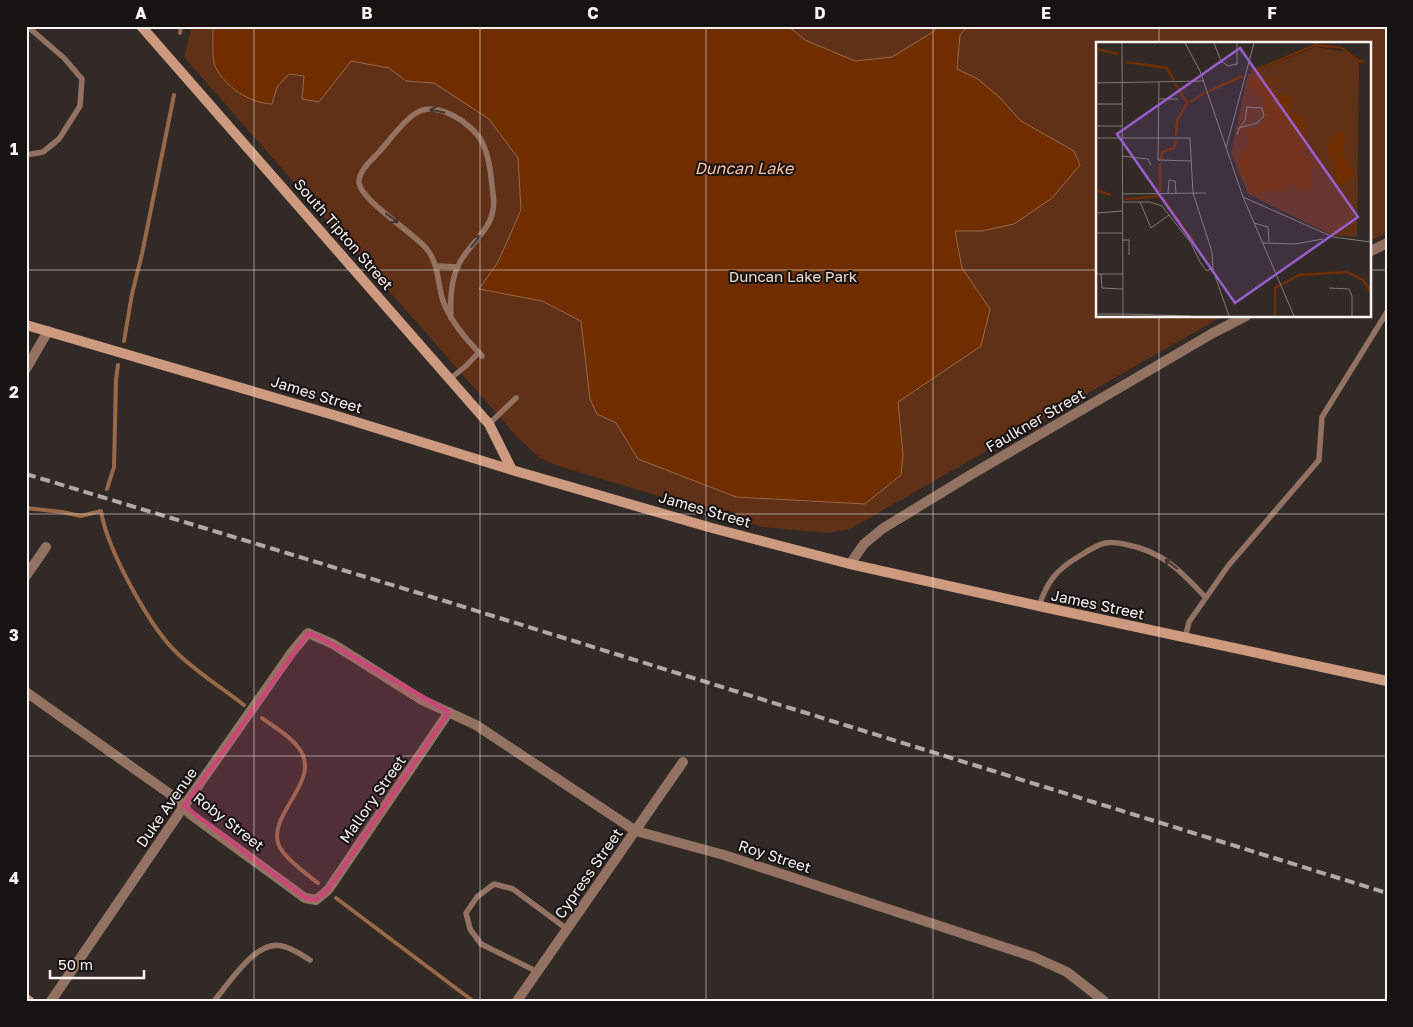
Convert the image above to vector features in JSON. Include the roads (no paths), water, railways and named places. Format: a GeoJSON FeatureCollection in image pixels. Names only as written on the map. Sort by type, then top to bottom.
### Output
{"type":"FeatureCollection","features":[{"type":"Feature","properties":{"kind":"street","name":"South Tipton Street"},"geometry":{"type":"LineString","coordinates":[[141,26],[489,424],[512,470]]}},
{"type":"Feature","properties":{"kind":"street"},"geometry":{"type":"LineString","coordinates":[[1370,252],[1387,243]]}},
{"type":"Feature","properties":{"kind":"street","name":"Faulkner Street"},"geometry":{"type":"LineString","coordinates":[[850,564],[864,544],[882,529],[972,474],[1213,333],[1242,318]]}},
{"type":"Feature","properties":{"kind":"street","name":"James Street"},"geometry":{"type":"LineString","coordinates":[[26,325],[712,528],[850,564],[1387,681]]}},
{"type":"Feature","properties":{"kind":"street"},"geometry":{"type":"LineString","coordinates":[[26,369],[48,331]]}},
{"type":"Feature","properties":{"kind":"street"},"geometry":{"type":"LineString","coordinates":[[26,576],[46,547]]}},
{"type":"Feature","properties":{"kind":"street","name":"Roy Street"},"geometry":{"type":"LineString","coordinates":[[308,633],[333,644],[415,696],[476,725],[636,831],[733,858],[1034,957],[1067,972],[1104,1001]]}},
{"type":"Feature","properties":{"kind":"street","name":"Duke Avenue"},"geometry":{"type":"LineString","coordinates":[[51,1001],[184,806],[299,642],[308,633]]}},
{"type":"Feature","properties":{"kind":"street","name":"Roby Street"},"geometry":{"type":"LineString","coordinates":[[26,692],[177,799],[190,814],[304,898],[316,900]]}},
{"type":"Feature","properties":{"kind":"street","name":"Mallory Street"},"geometry":{"type":"LineString","coordinates":[[316,900],[328,890],[450,712]]}},
{"type":"Feature","properties":{"kind":"street","name":"Cypress Street"},"geometry":{"type":"LineString","coordinates":[[517,1001],[683,762]]}},
{"type":"Feature","properties":{"kind":"lane"},"geometry":{"type":"LineString","coordinates":[[26,155],[43,152],[59,138],[80,106],[82,79],[64,58],[27,26]]}},
{"type":"Feature","properties":{"kind":"lane"},"geometry":{"type":"LineString","coordinates":[[450,379],[480,354],[451,318],[443,301],[434,258],[419,241],[365,195],[360,188],[359,180],[367,166],[405,123],[416,113],[428,109],[440,110],[454,116],[476,134],[483,143],[488,159],[494,197],[493,215],[489,224],[461,260],[458,267],[450,306],[451,318]]}},
{"type":"Feature","properties":{"kind":"lane"},"geometry":{"type":"LineString","coordinates":[[436,266],[458,267]]}},
{"type":"Feature","properties":{"kind":"lane"},"geometry":{"type":"LineString","coordinates":[[1185,638],[1190,622],[1228,566],[1319,460],[1322,417],[1387,312]]}},
{"type":"Feature","properties":{"kind":"lane"},"geometry":{"type":"LineString","coordinates":[[489,424],[516,398]]}},
{"type":"Feature","properties":{"kind":"lane"},"geometry":{"type":"LineString","coordinates":[[1039,606],[1044,590],[1050,580],[1066,564],[1105,543],[1142,547],[1159,555],[1180,571],[1206,598]]}},
{"type":"Feature","properties":{"kind":"lane"},"geometry":{"type":"LineString","coordinates":[[538,972],[481,944],[470,929],[466,913],[477,897],[494,884],[513,889],[567,929]]}},
{"type":"Feature","properties":{"kind":"lane"},"geometry":{"type":"LineString","coordinates":[[214,1001],[245,962],[265,947],[281,945],[310,960]]}},
{"type":"Feature","properties":{"kind":"water","name":"Duncan Lake"},"geometry":{"type":"Polygon","coordinates":[[[216,26],[788,26],[805,40],[855,61],[892,57],[933,32],[938,26],[968,26],[960,35],[957,69],[978,79],[999,97],[1021,121],[1074,151],[1080,165],[1052,198],[1014,224],[982,231],[955,231],[962,268],[990,309],[981,346],[898,402],[903,455],[901,475],[865,504],[736,497],[638,459],[616,423],[597,414],[590,399],[581,321],[542,301],[479,289],[498,262],[521,210],[518,158],[489,119],[434,83],[406,81],[389,68],[351,61],[319,102],[302,99],[304,76],[289,74],[277,87],[272,104],[255,101],[231,87],[219,74],[214,63],[213,54],[213,31],[216,26]]]}},
{"type":"Feature","properties":{"kind":"waterway"},"geometry":{"type":"LineString","coordinates":[[180,33],[181,26]]}},
{"type":"Feature","properties":{"kind":"waterway"},"geometry":{"type":"LineString","coordinates":[[124,341],[132,294],[142,254],[174,95]]}},
{"type":"Feature","properties":{"kind":"waterway"},"geometry":{"type":"LineString","coordinates":[[107,489],[114,467],[118,365]]}},
{"type":"Feature","properties":{"kind":"waterway"},"geometry":{"type":"LineString","coordinates":[[26,508],[81,516],[101,511],[105,527],[121,566],[131,587],[155,626],[178,654],[244,705]]}},
{"type":"Feature","properties":{"kind":"waterway"},"geometry":{"type":"LineString","coordinates":[[262,718],[290,739],[298,747],[304,759],[305,771],[301,783],[281,819],[277,831],[278,843],[284,854],[318,883]]}},
{"type":"Feature","properties":{"kind":"waterway"},"geometry":{"type":"LineString","coordinates":[[336,898],[473,1001]]}},
{"type":"Feature","properties":{"kind":"railway"},"geometry":{"type":"LineString","coordinates":[[26,474],[435,598],[1387,893]]}},
{"type":"Feature","properties":{"kind":"park label","name":"Duncan Lake Park"},"geometry":{"type":"Point","coordinates":[793,276]}}]}
